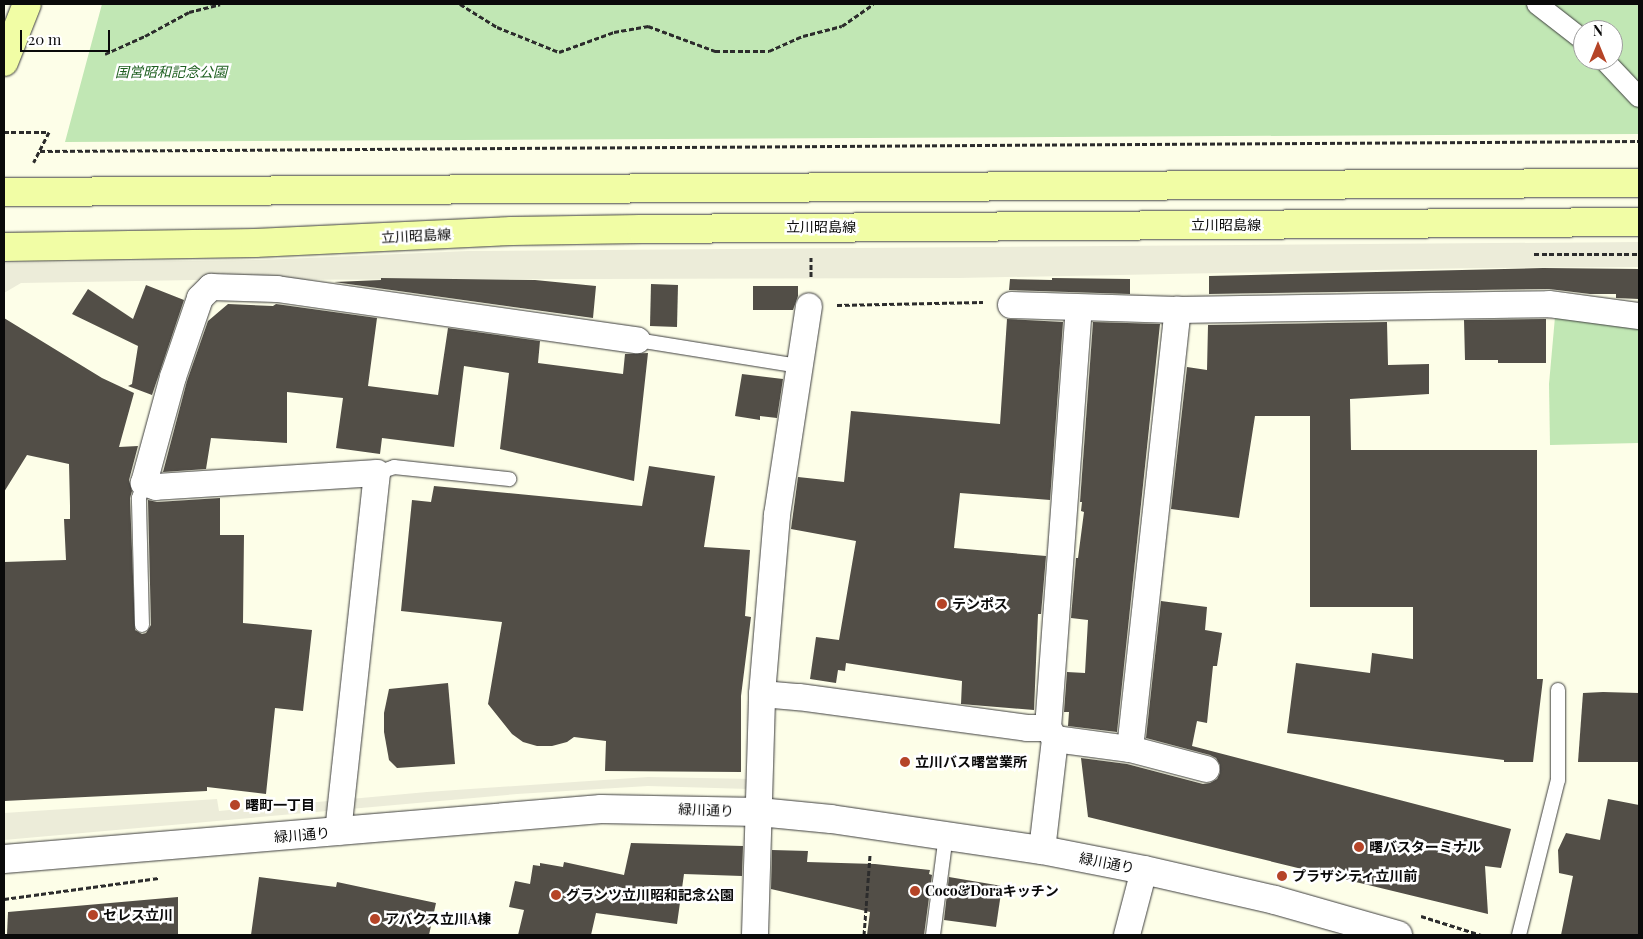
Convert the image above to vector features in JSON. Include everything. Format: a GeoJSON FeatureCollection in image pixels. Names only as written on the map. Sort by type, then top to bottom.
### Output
{"type":"FeatureCollection","features":[{"type":"Feature","properties":{"kind":"main road"},"geometry":{"type":"LineString","coordinates":[[4,62],[27,4]]}},
{"type":"Feature","properties":{"kind":"main road"},"geometry":{"type":"LineString","coordinates":[[4,192],[1639,183]]}},
{"type":"Feature","properties":{"kind":"main road","name":"立川昭島線"},"geometry":{"type":"LineString","coordinates":[[4,247],[255,244],[522,231],[1639,222]]}},
{"type":"Feature","properties":{"kind":"street"},"geometry":{"type":"LineString","coordinates":[[1538,4],[1573,32]]}},
{"type":"Feature","properties":{"kind":"street"},"geometry":{"type":"LineString","coordinates":[[1613,70],[1639,97]]}},
{"type":"Feature","properties":{"kind":"street"},"geometry":{"type":"LineString","coordinates":[[338,832],[377,474],[156,487],[144,483],[173,377],[200,298],[211,287],[276,289],[637,340]]}},
{"type":"Feature","properties":{"kind":"street"},"geometry":{"type":"LineString","coordinates":[[1011,305],[1178,310],[1549,304],[1639,316]]}},
{"type":"Feature","properties":{"kind":"street"},"geometry":{"type":"LineString","coordinates":[[755,935],[762,694],[777,515],[809,306]]}},
{"type":"Feature","properties":{"kind":"street"},"geometry":{"type":"LineString","coordinates":[[1042,850],[1079,308]]}},
{"type":"Feature","properties":{"kind":"street"},"geometry":{"type":"LineString","coordinates":[[1130,749],[1178,310]]}},
{"type":"Feature","properties":{"kind":"street"},"geometry":{"type":"LineString","coordinates":[[762,694],[1027,728],[1130,749],[1206,769]]}},
{"type":"Feature","properties":{"kind":"street","name":"緑川通り"},"geometry":{"type":"LineString","coordinates":[[4,859],[601,809],[759,812],[831,819],[1042,850],[1144,870],[1275,900],[1398,935]]}},
{"type":"Feature","properties":{"kind":"street"},"geometry":{"type":"LineString","coordinates":[[1127,935],[1144,870]]}},
{"type":"Feature","properties":{"kind":"lane"},"geometry":{"type":"LineString","coordinates":[[637,340],[799,366]]}},
{"type":"Feature","properties":{"kind":"lane"},"geometry":{"type":"LineString","coordinates":[[377,474],[394,468],[509,480]]}},
{"type":"Feature","properties":{"kind":"lane"},"geometry":{"type":"LineString","coordinates":[[142,625],[139,498],[144,483]]}},
{"type":"Feature","properties":{"kind":"lane"},"geometry":{"type":"LineString","coordinates":[[1519,935],[1558,780],[1558,690]]}},
{"type":"Feature","properties":{"kind":"lane"},"geometry":{"type":"LineString","coordinates":[[933,935],[946,835]]}},
{"type":"Feature","properties":{"kind":"path"},"geometry":{"type":"LineString","coordinates":[[105,54],[145,36],[189,12],[220,4]]}},
{"type":"Feature","properties":{"kind":"path"},"geometry":{"type":"LineString","coordinates":[[460,4],[497,27],[559,52],[614,32],[648,26],[715,51],[769,51],[803,36],[842,26],[873,4]]}},
{"type":"Feature","properties":{"kind":"path"},"geometry":{"type":"LineString","coordinates":[[40,151],[1639,141]]}},
{"type":"Feature","properties":{"kind":"path"},"geometry":{"type":"LineString","coordinates":[[809,228],[811,289],[809,306],[1002,302],[1011,305]]}},
{"type":"Feature","properties":{"kind":"path"},"geometry":{"type":"LineString","coordinates":[[1531,254],[1639,254]]}},
{"type":"Feature","properties":{"kind":"path"},"geometry":{"type":"LineString","coordinates":[[864,935],[870,852]]}},
{"type":"Feature","properties":{"kind":"green space","name":"国営昭和記念公園"},"geometry":{"type":"Polygon","coordinates":[[[102,4],[1639,4],[1639,134],[65,142],[102,4]]]}},
{"type":"Feature","properties":{"kind":"green space"},"geometry":{"type":"Polygon","coordinates":[[[1555,317],[1639,326],[1639,443],[1550,445],[1549,384],[1555,317]]]}},
{"type":"Feature","properties":{"kind":"shaded area"},"geometry":{"type":"Polygon","coordinates":[[[1639,242],[1639,267],[1478,268],[959,278],[195,280],[21,283],[4,293],[4,263],[261,260],[468,251],[1639,242]]]}},
{"type":"Feature","properties":{"kind":"shaded area"},"geometry":{"type":"Polygon","coordinates":[[[648,777],[753,779],[749,789],[648,786],[517,794],[4,840],[4,813],[217,799],[219,811],[427,792],[648,777]]]}},
{"type":"Feature","properties":{"kind":"building"},"geometry":{"type":"Polygon","coordinates":[[[1543,268],[1639,269],[1639,299],[1616,298],[1616,294],[1590,294],[1549,289],[1209,294],[1209,276],[1543,268]]]}},
{"type":"Feature","properties":{"kind":"building"},"geometry":{"type":"Polygon","coordinates":[[[381,278],[535,280],[596,286],[593,318],[334,282],[381,280],[381,278]]]}},
{"type":"Feature","properties":{"kind":"building"},"geometry":{"type":"Polygon","coordinates":[[[1052,278],[1130,279],[1130,294],[1009,290],[1010,279],[1052,280],[1052,278]]]}},
{"type":"Feature","properties":{"kind":"building"},"geometry":{"type":"Polygon","coordinates":[[[651,284],[678,285],[677,327],[650,326],[651,284]]]}},
{"type":"Feature","properties":{"kind":"building"},"geometry":{"type":"Polygon","coordinates":[[[146,285],[184,300],[152,395],[128,386],[132,384],[138,346],[72,314],[88,289],[133,319],[146,285]]]}},
{"type":"Feature","properties":{"kind":"building"},"geometry":{"type":"Polygon","coordinates":[[[753,286],[798,286],[798,296],[793,310],[753,310],[753,286]]]}},
{"type":"Feature","properties":{"kind":"building"},"geometry":{"type":"Polygon","coordinates":[[[228,304],[273,306],[276,304],[377,318],[368,386],[438,395],[448,328],[540,341],[538,363],[623,374],[625,354],[648,353],[634,481],[500,449],[509,373],[464,366],[454,447],[382,438],[380,454],[336,448],[343,398],[287,392],[287,443],[211,438],[206,469],[163,472],[187,381],[208,321],[228,304]]]}},
{"type":"Feature","properties":{"kind":"building"},"geometry":{"type":"Polygon","coordinates":[[[4,318],[102,378],[134,393],[119,447],[138,446],[129,480],[132,491],[130,498],[135,630],[142,634],[146,633],[151,625],[148,500],[157,502],[220,498],[220,535],[244,535],[243,623],[312,630],[303,711],[275,708],[266,794],[207,787],[207,791],[4,801],[4,562],[66,560],[64,519],[70,519],[70,506],[69,464],[27,455],[4,492],[4,318]]]}},
{"type":"Feature","properties":{"kind":"building"},"geometry":{"type":"Polygon","coordinates":[[[1007,319],[1063,322],[1050,500],[960,493],[954,548],[1046,556],[1041,614],[1038,614],[1034,710],[961,704],[962,681],[846,663],[845,671],[838,670],[836,683],[810,679],[816,637],[839,640],[856,541],[791,529],[798,477],[844,482],[851,411],[1000,424],[1007,319]]]}},
{"type":"Feature","properties":{"kind":"building"},"geometry":{"type":"Polygon","coordinates":[[[1546,319],[1546,363],[1498,363],[1498,360],[1465,360],[1464,320],[1546,319]]]}},
{"type":"Feature","properties":{"kind":"building"},"geometry":{"type":"Polygon","coordinates":[[[1093,322],[1160,324],[1117,732],[1068,726],[1069,712],[1064,712],[1067,672],[1085,673],[1088,620],[1071,618],[1076,558],[1078,558],[1084,512],[1081,511],[1082,502],[1080,502],[1093,322]]]}},
{"type":"Feature","properties":{"kind":"building"},"geometry":{"type":"Polygon","coordinates":[[[1387,322],[1388,365],[1429,364],[1429,394],[1350,399],[1351,450],[1537,450],[1537,679],[1543,679],[1533,762],[1504,762],[1504,760],[1287,733],[1296,663],[1370,673],[1372,653],[1413,659],[1413,607],[1310,607],[1310,416],[1255,416],[1239,518],[1171,509],[1187,367],[1207,370],[1208,325],[1387,322]]]}},
{"type":"Feature","properties":{"kind":"building"},"geometry":{"type":"Polygon","coordinates":[[[742,374],[783,379],[777,418],[760,416],[760,420],[735,416],[742,374]]]}},
{"type":"Feature","properties":{"kind":"building"},"geometry":{"type":"Polygon","coordinates":[[[649,466],[715,476],[704,547],[750,550],[745,616],[751,617],[741,696],[741,772],[605,771],[606,741],[574,737],[567,742],[552,746],[537,746],[523,742],[512,734],[488,704],[502,622],[401,611],[412,500],[431,502],[434,486],[642,506],[649,466]]]}},
{"type":"Feature","properties":{"kind":"building","name":"曙バスターミナル"},"geometry":{"type":"Polygon","coordinates":[[[1161,601],[1207,607],[1205,630],[1222,633],[1217,666],[1213,666],[1207,723],[1197,721],[1192,746],[1511,829],[1501,868],[1485,866],[1488,914],[1088,817],[1081,758],[1127,764],[1203,784],[1217,779],[1220,773],[1220,765],[1216,758],[1210,755],[1146,738],[1161,601]]]}},
{"type":"Feature","properties":{"kind":"building"},"geometry":{"type":"Polygon","coordinates":[[[448,683],[455,764],[397,768],[389,760],[384,732],[384,713],[389,689],[448,683]]]}},
{"type":"Feature","properties":{"kind":"building"},"geometry":{"type":"Polygon","coordinates":[[[1583,693],[1639,693],[1639,762],[1578,762],[1583,693]]]}},
{"type":"Feature","properties":{"kind":"building"},"geometry":{"type":"Polygon","coordinates":[[[1608,799],[1639,805],[1639,935],[1561,935],[1573,876],[1559,873],[1558,850],[1566,833],[1600,840],[1608,799]]]}},
{"type":"Feature","properties":{"kind":"building"},"geometry":{"type":"Polygon","coordinates":[[[631,843],[743,846],[742,876],[684,874],[677,924],[596,913],[591,935],[518,935],[524,910],[509,907],[515,881],[530,884],[533,865],[540,866],[540,863],[563,867],[564,862],[624,875],[631,843]]]}},
{"type":"Feature","properties":{"kind":"building"},"geometry":{"type":"Polygon","coordinates":[[[772,850],[808,851],[807,862],[875,864],[930,870],[929,874],[932,875],[924,935],[867,935],[870,912],[771,889],[772,850]]]}},
{"type":"Feature","properties":{"kind":"building"},"geometry":{"type":"Polygon","coordinates":[[[259,877],[336,887],[337,882],[436,903],[429,935],[251,935],[259,877]]]}},
{"type":"Feature","properties":{"kind":"building"},"geometry":{"type":"Polygon","coordinates":[[[949,877],[1002,886],[996,927],[944,920],[949,877]]]}},
{"type":"Feature","properties":{"kind":"building","name":"セレス立川"},"geometry":{"type":"Polygon","coordinates":[[[178,897],[178,935],[7,935],[8,912],[178,897]]]}},
{"type":"Feature","properties":{"kind":"place","name":"テンポス"},"geometry":{"type":"Point","coordinates":[942,604]}},
{"type":"Feature","properties":{"kind":"place","name":"立川バス曙営業所"},"geometry":{"type":"Point","coordinates":[905,762]}},
{"type":"Feature","properties":{"kind":"place","name":"曙町一丁目"},"geometry":{"type":"Point","coordinates":[235,805]}},
{"type":"Feature","properties":{"kind":"place","name":"曙バスターミナル"},"geometry":{"type":"Point","coordinates":[1359,847]}},
{"type":"Feature","properties":{"kind":"place","name":"プラザシティ立川前"},"geometry":{"type":"Point","coordinates":[1282,876]}},
{"type":"Feature","properties":{"kind":"place","name":"Coco&Doraキッチン"},"geometry":{"type":"Point","coordinates":[915,891]}},
{"type":"Feature","properties":{"kind":"place","name":"グランツ立川昭和記念公園"},"geometry":{"type":"Point","coordinates":[556,895]}},
{"type":"Feature","properties":{"kind":"place","name":"セレス立川"},"geometry":{"type":"Point","coordinates":[93,915]}},
{"type":"Feature","properties":{"kind":"place","name":"アバクス立川A棟"},"geometry":{"type":"Point","coordinates":[375,919]}}]}
